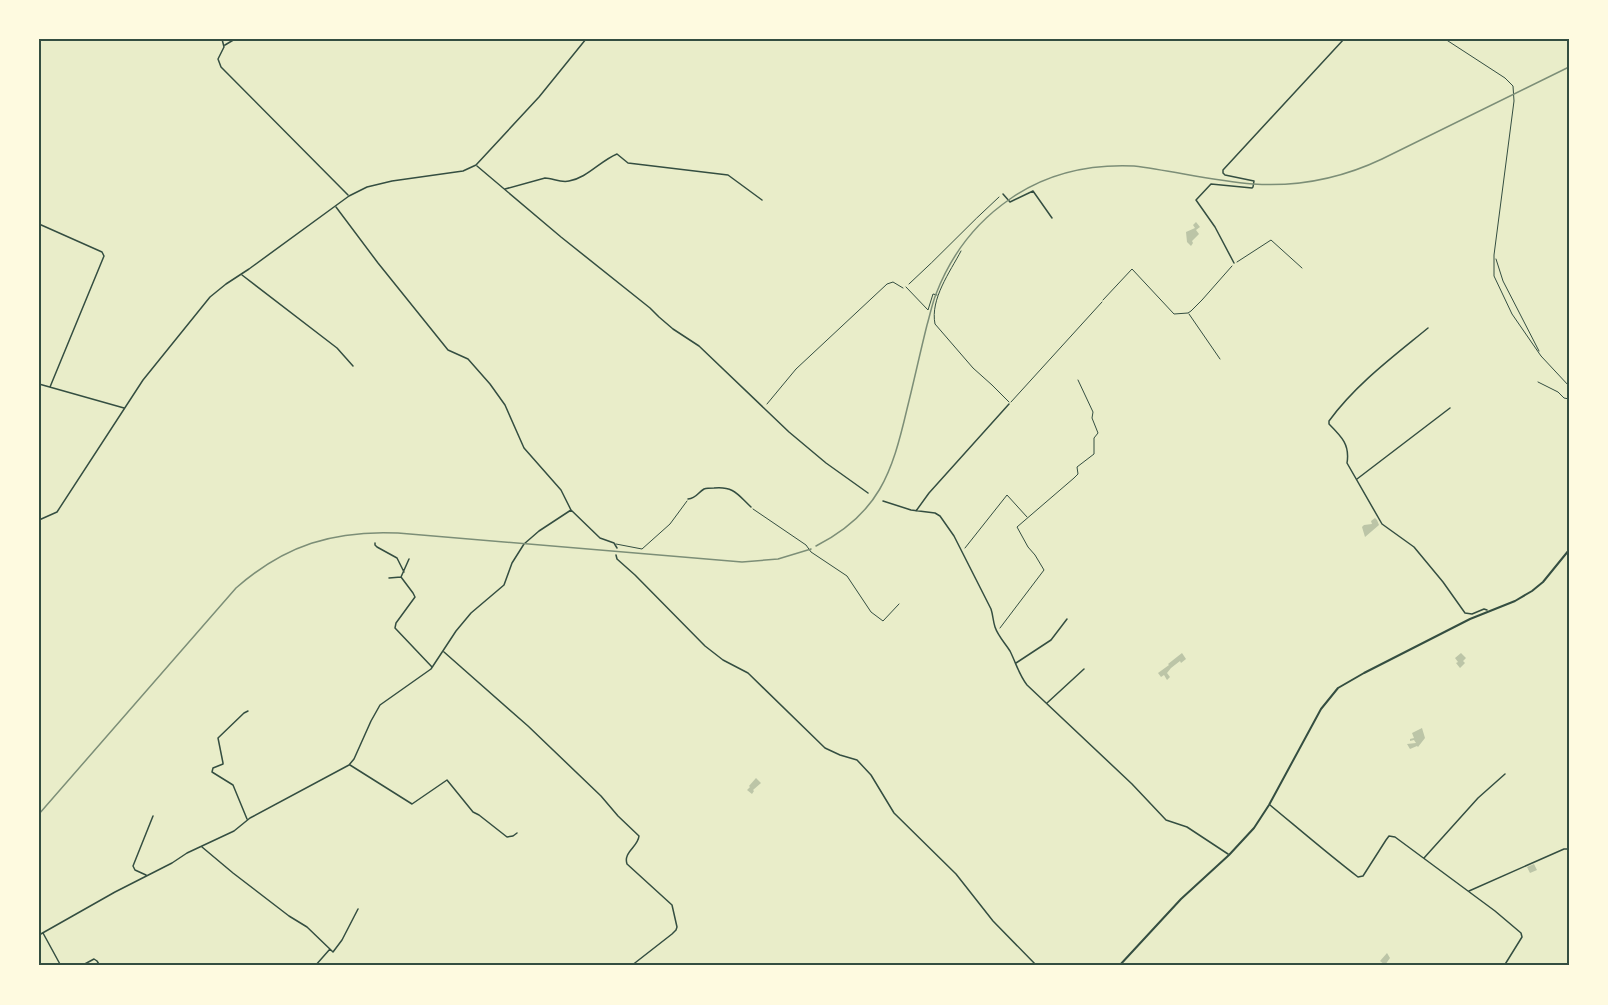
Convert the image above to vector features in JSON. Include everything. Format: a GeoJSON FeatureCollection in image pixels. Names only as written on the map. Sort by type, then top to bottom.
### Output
{"type":"FeatureCollection","features":[{"type":"Feature","properties":{"kind":"main road"},"geometry":{"type":"LineString","coordinates":[[1119,966],[1181,899],[1229,855],[1254,828],[1321,709],[1338,688],[1487,610],[1515,601],[1532,591],[1543,582],[1569,550]]}},
{"type":"Feature","properties":{"kind":"street"},"geometry":{"type":"LineString","coordinates":[[222,39],[224,45]]}},
{"type":"Feature","properties":{"kind":"street"},"geometry":{"type":"LineString","coordinates":[[235,39],[224,45],[218,59],[221,67],[349,196]]}},
{"type":"Feature","properties":{"kind":"street"},"geometry":{"type":"LineString","coordinates":[[39,520],[57,512],[143,380],[210,297],[349,196],[378,184],[463,171],[476,165],[546,89],[586,39]]}},
{"type":"Feature","properties":{"kind":"street"},"geometry":{"type":"LineString","coordinates":[[1234,263],[1215,227],[1196,200],[1211,184],[1253,187],[1254,181],[1225,175],[1223,170],[1344,39]]}},
{"type":"Feature","properties":{"kind":"street"},"geometry":{"type":"LineString","coordinates":[[505,189],[545,178],[568,181],[582,177],[595,166],[617,154],[628,163],[729,175],[762,200]]}},
{"type":"Feature","properties":{"kind":"street"},"geometry":{"type":"LineString","coordinates":[[476,165],[659,317],[699,346],[789,432],[826,463],[868,493]]}},
{"type":"Feature","properties":{"kind":"street"},"geometry":{"type":"LineString","coordinates":[[1003,194],[1010,202],[1033,191],[1052,218]]}},
{"type":"Feature","properties":{"kind":"street"},"geometry":{"type":"LineString","coordinates":[[335,206],[448,350],[468,359],[490,384],[505,405],[524,448],[561,490],[571,510],[600,538],[616,544],[617,548]]}},
{"type":"Feature","properties":{"kind":"street"},"geometry":{"type":"LineString","coordinates":[[39,224],[102,252],[104,256],[50,387]]}},
{"type":"Feature","properties":{"kind":"street"},"geometry":{"type":"LineString","coordinates":[[241,274],[337,348],[353,366]]}},
{"type":"Feature","properties":{"kind":"street"},"geometry":{"type":"LineString","coordinates":[[1428,328],[1346,400],[1329,424],[1346,444],[1347,463],[1382,524],[1414,547],[1465,613],[1472,614],[1487,610]]}},
{"type":"Feature","properties":{"kind":"street"},"geometry":{"type":"LineString","coordinates":[[39,384],[124,408]]}},
{"type":"Feature","properties":{"kind":"street"},"geometry":{"type":"LineString","coordinates":[[916,511],[929,493],[1010,404]]}},
{"type":"Feature","properties":{"kind":"street"},"geometry":{"type":"LineString","coordinates":[[1357,480],[1450,408]]}},
{"type":"Feature","properties":{"kind":"street"},"geometry":{"type":"LineString","coordinates":[[688,499],[697,497],[706,488],[729,488],[751,507]]}},
{"type":"Feature","properties":{"kind":"street"},"geometry":{"type":"LineString","coordinates":[[884,501],[940,516],[954,536],[991,609],[997,632],[1009,649],[1027,685],[1132,784],[1166,820],[1187,827],[1229,855]]}},
{"type":"Feature","properties":{"kind":"street"},"geometry":{"type":"LineString","coordinates":[[39,934],[172,864],[187,853],[234,831],[247,820],[349,765],[380,705],[433,668],[467,617],[485,599],[504,585],[512,563],[524,544],[571,510]]}},
{"type":"Feature","properties":{"kind":"street"},"geometry":{"type":"LineString","coordinates":[[375,543],[377,547],[397,558],[404,572]]}},
{"type":"Feature","properties":{"kind":"street"},"geometry":{"type":"LineString","coordinates":[[616,555],[617,559],[705,646],[723,660],[748,673],[825,748],[857,760],[871,775],[894,813],[956,874],[993,921],[1037,966]]}},
{"type":"Feature","properties":{"kind":"street"},"geometry":{"type":"LineString","coordinates":[[401,577],[409,559]]}},
{"type":"Feature","properties":{"kind":"street"},"geometry":{"type":"LineString","coordinates":[[389,578],[401,577]]}},
{"type":"Feature","properties":{"kind":"street"},"geometry":{"type":"LineString","coordinates":[[401,577],[415,597],[396,623],[395,628],[433,668]]}},
{"type":"Feature","properties":{"kind":"street"},"geometry":{"type":"LineString","coordinates":[[1016,664],[1051,640],[1067,619]]}},
{"type":"Feature","properties":{"kind":"street"},"geometry":{"type":"LineString","coordinates":[[443,651],[528,726],[602,796],[618,816],[639,836],[638,842],[627,854],[627,864],[672,905],[677,927],[672,934],[631,966]]}},
{"type":"Feature","properties":{"kind":"street"},"geometry":{"type":"LineString","coordinates":[[1046,704],[1084,669]]}},
{"type":"Feature","properties":{"kind":"street"},"geometry":{"type":"LineString","coordinates":[[247,820],[233,785],[212,772],[213,768],[223,764],[218,738],[248,711]]}},
{"type":"Feature","properties":{"kind":"street"},"geometry":{"type":"LineString","coordinates":[[349,765],[412,804],[447,780],[473,812],[506,836],[511,837],[517,833]]}},
{"type":"Feature","properties":{"kind":"street"},"geometry":{"type":"LineString","coordinates":[[1424,858],[1478,798],[1505,774]]}},
{"type":"Feature","properties":{"kind":"street"},"geometry":{"type":"LineString","coordinates":[[1269,805],[1358,878],[1362,877],[1389,836],[1395,837],[1495,911],[1522,934],[1504,966]]}},
{"type":"Feature","properties":{"kind":"street"},"geometry":{"type":"LineString","coordinates":[[147,876],[135,870],[133,866],[153,816]]}},
{"type":"Feature","properties":{"kind":"street"},"geometry":{"type":"LineString","coordinates":[[201,846],[233,873],[307,927],[333,952],[358,909]]}},
{"type":"Feature","properties":{"kind":"street"},"geometry":{"type":"LineString","coordinates":[[1468,891],[1564,849],[1569,849]]}},
{"type":"Feature","properties":{"kind":"street"},"geometry":{"type":"LineString","coordinates":[[43,933],[61,966]]}},
{"type":"Feature","properties":{"kind":"street"},"geometry":{"type":"LineString","coordinates":[[315,966],[330,949]]}},
{"type":"Feature","properties":{"kind":"street"},"geometry":{"type":"LineString","coordinates":[[81,966],[94,959],[100,966]]}},
{"type":"Feature","properties":{"kind":"lane"},"geometry":{"type":"LineString","coordinates":[[961,251],[939,296],[933,316],[935,324],[973,368],[1010,404],[1102,302]]}},
{"type":"Feature","properties":{"kind":"lane"},"geometry":{"type":"LineString","coordinates":[[906,287],[928,310],[933,294],[939,296]]}},
{"type":"Feature","properties":{"kind":"lane"},"geometry":{"type":"LineString","coordinates":[[616,544],[642,549],[670,524],[688,499]]}},
{"type":"Feature","properties":{"kind":"lane"},"geometry":{"type":"LineString","coordinates":[[751,507],[847,576],[871,612],[883,621],[900,604]]}},
{"type":"Feature","properties":{"kind":"path"},"geometry":{"type":"LineString","coordinates":[[1445,39],[1505,78],[1513,86],[1515,96],[1494,276],[1521,328],[1539,353],[1569,386]]}},
{"type":"Feature","properties":{"kind":"path"},"geometry":{"type":"LineString","coordinates":[[764,407],[796,369],[888,284],[892,282],[900,287],[906,287],[1003,194]]}},
{"type":"Feature","properties":{"kind":"path"},"geometry":{"type":"LineString","coordinates":[[1102,302],[1132,269],[1174,314],[1188,313],[1234,263],[1271,240],[1302,268]]}},
{"type":"Feature","properties":{"kind":"path"},"geometry":{"type":"LineString","coordinates":[[1495,257],[1503,281],[1539,353]]}},
{"type":"Feature","properties":{"kind":"path"},"geometry":{"type":"LineString","coordinates":[[1188,313],[1220,359]]}},
{"type":"Feature","properties":{"kind":"path"},"geometry":{"type":"LineString","coordinates":[[997,632],[1044,570],[1017,527],[1074,478],[1078,474],[1077,468],[1094,454],[1094,438],[1098,433],[1092,418],[1093,412],[1078,380]]}},
{"type":"Feature","properties":{"kind":"path"},"geometry":{"type":"LineString","coordinates":[[1538,382],[1569,399]]}},
{"type":"Feature","properties":{"kind":"path"},"geometry":{"type":"LineString","coordinates":[[962,552],[1007,495],[1026,517],[1030,517]]}},
{"type":"Feature","properties":{"kind":"building"},"geometry":{"type":"Polygon","coordinates":[[[1196,222],[1200,227],[1196,230],[1199,234],[1192,241],[1191,246],[1187,242],[1186,232],[1195,228],[1193,225],[1196,222]]]}},
{"type":"Feature","properties":{"kind":"building"},"geometry":{"type":"Polygon","coordinates":[[[1375,518],[1379,525],[1365,537],[1362,527],[1372,524],[1371,521],[1375,518]]]}},
{"type":"Feature","properties":{"kind":"building"},"geometry":{"type":"Polygon","coordinates":[[[1182,653],[1186,659],[1171,668],[1167,673],[1170,677],[1167,680],[1164,675],[1161,677],[1158,673],[1182,653]]]}},
{"type":"Feature","properties":{"kind":"building"},"geometry":{"type":"Polygon","coordinates":[[[1461,653],[1466,658],[1460,668],[1455,658],[1461,653]]]}},
{"type":"Feature","properties":{"kind":"building"},"geometry":{"type":"Polygon","coordinates":[[[1422,728],[1425,738],[1418,747],[1410,749],[1407,744],[1416,743],[1414,740],[1410,741],[1414,738],[1412,733],[1422,728]]]}},
{"type":"Feature","properties":{"kind":"building"},"geometry":{"type":"Polygon","coordinates":[[[756,778],[761,783],[752,794],[747,790],[756,778]]]}},
{"type":"Feature","properties":{"kind":"building"},"geometry":{"type":"Polygon","coordinates":[[[1534,864],[1537,870],[1530,873],[1527,867],[1534,864]]]}},
{"type":"Feature","properties":{"kind":"building"},"geometry":{"type":"Polygon","coordinates":[[[1387,953],[1390,958],[1385,965],[1380,961],[1387,953]]]}},
{"type":"Feature","properties":{"kind":"railway"},"geometry":{"type":"LineString","coordinates":[[816,546],[855,520],[880,490],[895,453],[924,335],[942,280],[957,253],[975,229],[997,208],[1024,190],[1069,172],[1118,166],[1134,166],[1253,184],[1270,185],[1319,180],[1367,166],[1569,67]]}},
{"type":"Feature","properties":{"kind":"railway"},"geometry":{"type":"LineString","coordinates":[[39,814],[236,588],[273,561],[311,543],[353,534],[398,533],[742,562],[778,559],[811,549]]}}]}
